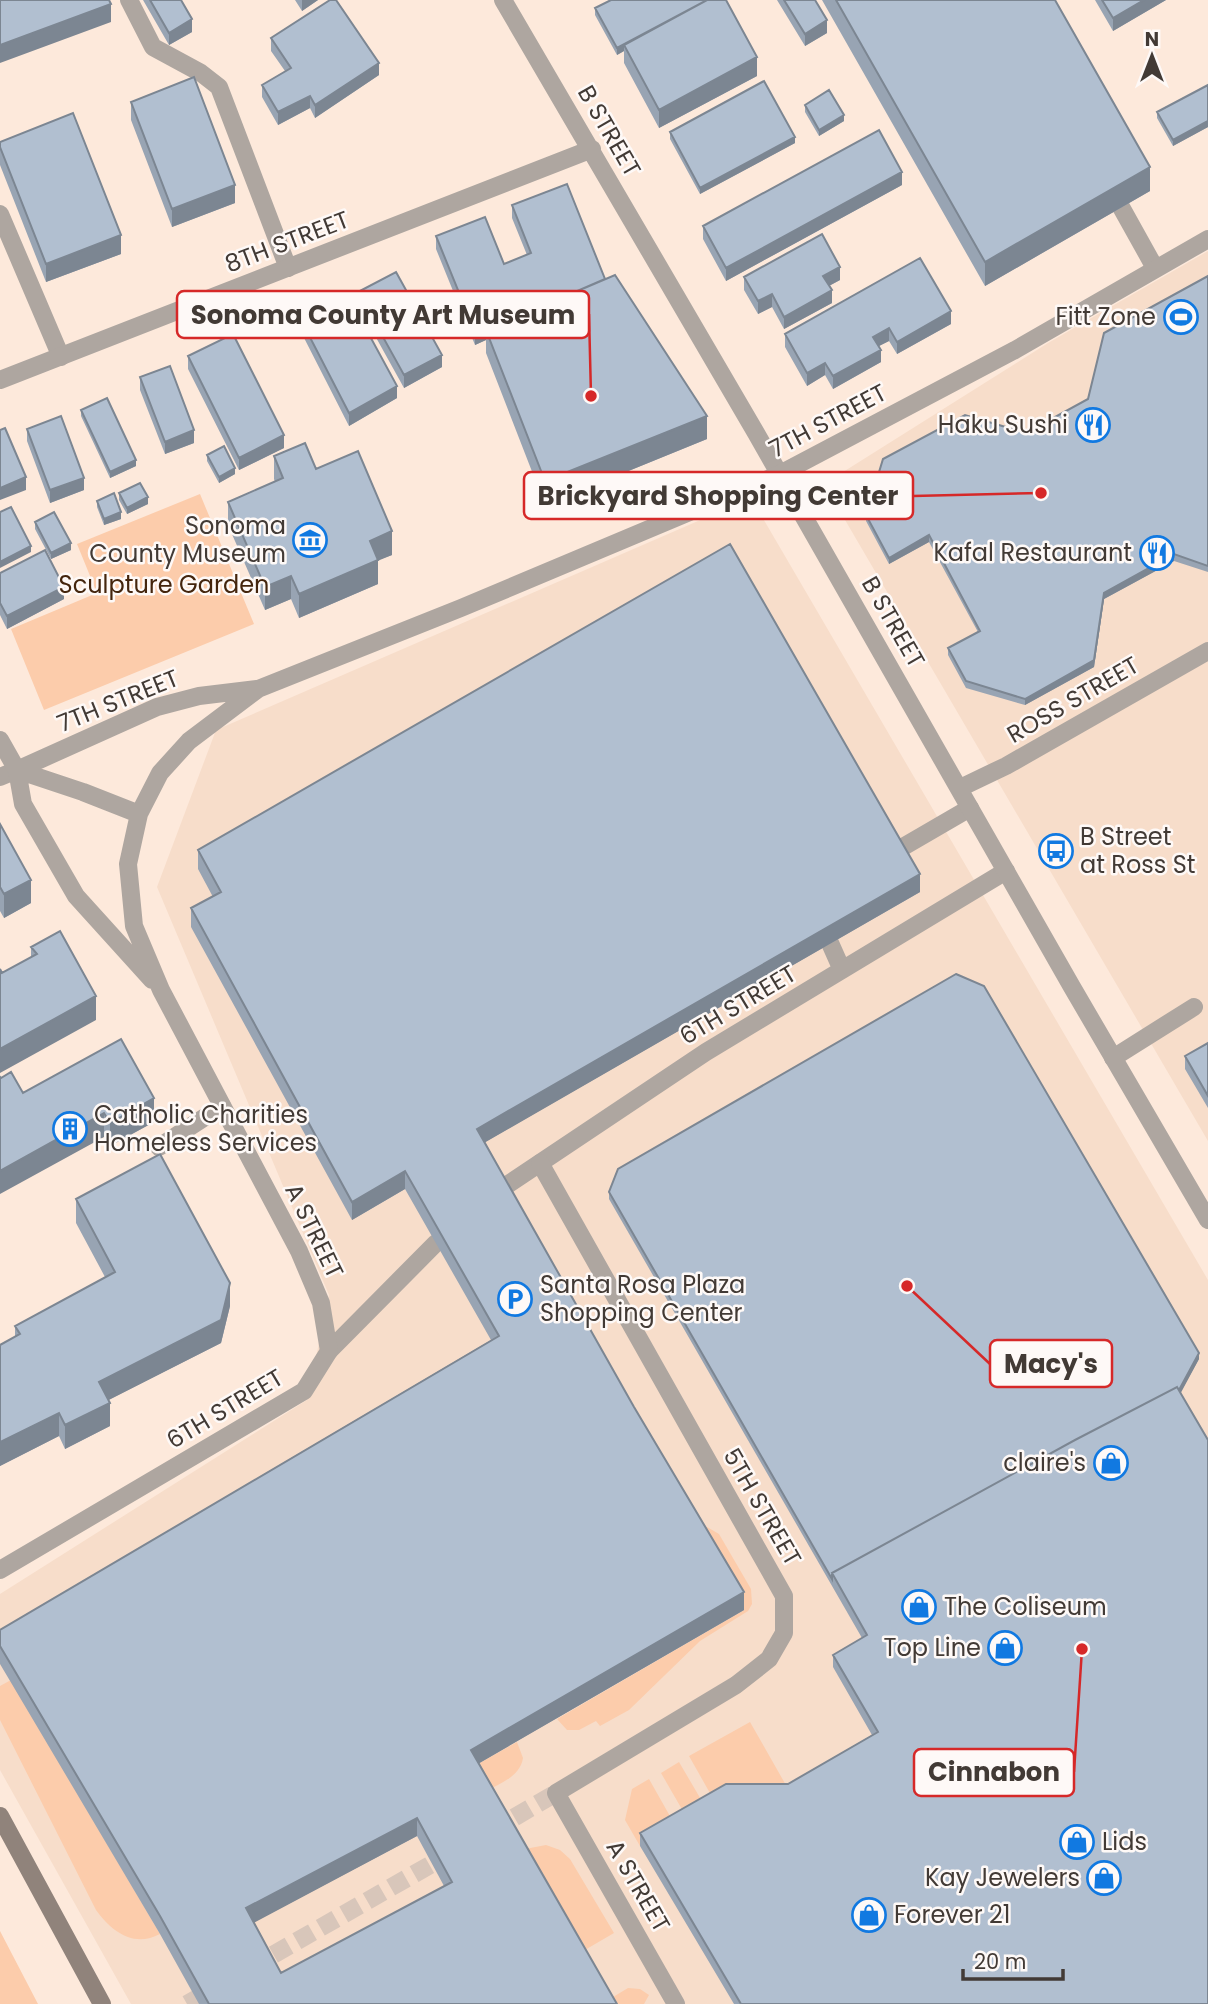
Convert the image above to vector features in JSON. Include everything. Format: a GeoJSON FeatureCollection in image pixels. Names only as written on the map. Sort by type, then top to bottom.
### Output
{"type":"FeatureCollection","features":[{"type":"Feature","properties":{"kind":"main road"},"geometry":{"type":"LineString","coordinates":[[0,1816],[103,2004]]}},
{"type":"Feature","properties":{"kind":"street"},"geometry":{"type":"LineString","coordinates":[[129,0],[153,47],[219,87],[288,268]]}},
{"type":"Feature","properties":{"kind":"street","name":"B STREET"},"geometry":{"type":"LineString","coordinates":[[503,0],[780,474],[1208,1220]]}},
{"type":"Feature","properties":{"kind":"street","name":"B STREET"},"geometry":{"type":"LineString","coordinates":[[520,0],[533,49]]}},
{"type":"Feature","properties":{"kind":"street","name":"8TH STREET"},"geometry":{"type":"LineString","coordinates":[[0,380],[592,149]]}},
{"type":"Feature","properties":{"kind":"street"},"geometry":{"type":"LineString","coordinates":[[1121,207],[1155,268]]}},
{"type":"Feature","properties":{"kind":"street"},"geometry":{"type":"LineString","coordinates":[[0,214],[61,356]]}},
{"type":"Feature","properties":{"kind":"street","name":"7TH STREET"},"geometry":{"type":"LineString","coordinates":[[139,814],[160,773],[189,741],[258,689],[780,474],[1015,350],[1208,239]]}},
{"type":"Feature","properties":{"kind":"street","name":"ROSS STREET"},"geometry":{"type":"LineString","coordinates":[[960,788],[1006,766],[1208,651]]}},
{"type":"Feature","properties":{"kind":"street","name":"7TH STREET"},"geometry":{"type":"LineString","coordinates":[[8,774],[157,707],[199,696],[258,689]]}},
{"type":"Feature","properties":{"kind":"street","name":"A STREET"},"geometry":{"type":"LineString","coordinates":[[0,740],[8,774],[76,896],[161,990]]}},
{"type":"Feature","properties":{"kind":"street"},"geometry":{"type":"LineString","coordinates":[[8,774],[83,792],[139,814]]}},
{"type":"Feature","properties":{"kind":"street"},"geometry":{"type":"LineString","coordinates":[[897,852],[970,808]]}},
{"type":"Feature","properties":{"kind":"street","name":"A STREET"},"geometry":{"type":"LineString","coordinates":[[139,814],[128,864],[134,926],[161,990],[305,1265],[321,1303],[329,1351]]}},
{"type":"Feature","properties":{"kind":"street","name":"6TH STREET"},"geometry":{"type":"LineString","coordinates":[[501,1189],[706,1052],[1006,871]]}},
{"type":"Feature","properties":{"kind":"street"},"geometry":{"type":"LineString","coordinates":[[830,943],[842,970]]}},
{"type":"Feature","properties":{"kind":"street"},"geometry":{"type":"LineString","coordinates":[[1113,1058],[1194,1007]]}},
{"type":"Feature","properties":{"kind":"street"},"geometry":{"type":"LineString","coordinates":[[159,1147],[222,1106]]}},
{"type":"Feature","properties":{"kind":"street","name":"5TH STREET"},"geometry":{"type":"LineString","coordinates":[[540,1163],[784,1596],[784,1633],[769,1659],[736,1685],[556,1793]]}},
{"type":"Feature","properties":{"kind":"street","name":"6TH STREET"},"geometry":{"type":"LineString","coordinates":[[0,1570],[304,1391],[329,1351],[436,1243]]}},
{"type":"Feature","properties":{"kind":"street","name":"A STREET"},"geometry":{"type":"LineString","coordinates":[[556,1793],[676,2004]]}},
{"type":"Feature","properties":{"kind":"shaded area"},"geometry":{"type":"Polygon","coordinates":[[[1208,251],[1208,1141],[824,484],[1048,343],[1208,251]]]}},
{"type":"Feature","properties":{"kind":"shaded area","name":"Santa Rosa Plaza Shopping Center"},"geometry":{"type":"Polygon","coordinates":[[[751,498],[1208,1280],[1208,2004],[131,2004],[0,1770],[0,1594],[307,1400],[329,1295],[157,887],[216,730],[751,498]]]}},
{"type":"Feature","properties":{"kind":"green space","name":"Sculpture Garden"},"geometry":{"type":"Polygon","coordinates":[[[200,494],[254,624],[44,710],[11,629],[97,593],[77,544],[200,494]]]}},
{"type":"Feature","properties":{"kind":"green space"},"geometry":{"type":"Polygon","coordinates":[[[707,1527],[719,1534],[751,1589],[752,1604],[748,1611],[700,1641],[629,1710],[600,1726],[596,1721],[579,1730],[567,1730],[557,1719],[744,1610],[700,1528],[707,1527]]]}},
{"type":"Feature","properties":{"kind":"green space"},"geometry":{"type":"Polygon","coordinates":[[[11,1680],[160,1934],[141,1939],[124,1936],[109,1925],[96,1910],[0,1720],[0,1686],[11,1680]]]}},
{"type":"Feature","properties":{"kind":"green space"},"geometry":{"type":"Polygon","coordinates":[[[750,1722],[791,1794],[715,1802],[689,1756],[750,1722]]]}},
{"type":"Feature","properties":{"kind":"green space"},"geometry":{"type":"Polygon","coordinates":[[[517,1742],[523,1758],[518,1770],[509,1779],[485,1792],[471,1768],[517,1742]]]}},
{"type":"Feature","properties":{"kind":"green space"},"geometry":{"type":"Polygon","coordinates":[[[679,1762],[706,1808],[687,1818],[661,1773],[679,1762]]]}},
{"type":"Feature","properties":{"kind":"green space"},"geometry":{"type":"Polygon","coordinates":[[[649,1779],[675,1825],[640,1846],[625,1820],[632,1789],[649,1779]]]}},
{"type":"Feature","properties":{"kind":"green space"},"geometry":{"type":"Polygon","coordinates":[[[546,1845],[560,1850],[570,1859],[614,1933],[578,1954],[525,1849],[546,1845]]]}},
{"type":"Feature","properties":{"kind":"green space"},"geometry":{"type":"Polygon","coordinates":[[[0,1931],[38,2004],[0,2004],[0,1931]]]}},
{"type":"Feature","properties":{"kind":"green space"},"geometry":{"type":"Polygon","coordinates":[[[628,1988],[640,1989],[649,1995],[644,2004],[613,2004],[613,1997],[628,1988]]]}},
{"type":"Feature","properties":{"kind":"building"},"geometry":{"type":"Polygon","coordinates":[[[0,0],[109,0],[111,4],[0,45],[0,0]]]}},
{"type":"Feature","properties":{"kind":"building"},"geometry":{"type":"Polygon","coordinates":[[[150,0],[181,0],[192,19],[169,33],[150,0]]]}},
{"type":"Feature","properties":{"kind":"building"},"geometry":{"type":"Polygon","coordinates":[[[330,0],[336,0],[379,63],[315,105],[310,96],[278,112],[262,85],[291,68],[271,38],[330,0]]]}},
{"type":"Feature","properties":{"kind":"building"},"geometry":{"type":"Polygon","coordinates":[[[611,0],[707,0],[617,48],[595,8],[611,0]]]}},
{"type":"Feature","properties":{"kind":"building"},"geometry":{"type":"Polygon","coordinates":[[[707,0],[726,0],[757,57],[659,110],[624,45],[707,0]]]}},
{"type":"Feature","properties":{"kind":"building"},"geometry":{"type":"Polygon","coordinates":[[[784,0],[815,0],[827,20],[805,34],[784,0]]]}},
{"type":"Feature","properties":{"kind":"building"},"geometry":{"type":"Polygon","coordinates":[[[836,0],[1055,0],[1150,167],[985,262],[836,0]]]}},
{"type":"Feature","properties":{"kind":"building"},"geometry":{"type":"Polygon","coordinates":[[[1102,0],[1144,0],[1113,18],[1102,0]]]}},
{"type":"Feature","properties":{"kind":"building"},"geometry":{"type":"Polygon","coordinates":[[[194,77],[235,185],[172,209],[131,102],[194,77]]]}},
{"type":"Feature","properties":{"kind":"building"},"geometry":{"type":"Polygon","coordinates":[[[764,81],[795,137],[700,188],[670,132],[764,81]]]}},
{"type":"Feature","properties":{"kind":"building"},"geometry":{"type":"Polygon","coordinates":[[[1208,85],[1208,121],[1173,140],[1157,112],[1208,85]]]}},
{"type":"Feature","properties":{"kind":"building"},"geometry":{"type":"Polygon","coordinates":[[[829,90],[844,115],[819,130],[805,105],[829,90]]]}},
{"type":"Feature","properties":{"kind":"building"},"geometry":{"type":"Polygon","coordinates":[[[73,113],[121,235],[46,264],[0,142],[73,113]]]}},
{"type":"Feature","properties":{"kind":"building"},"geometry":{"type":"Polygon","coordinates":[[[879,130],[902,172],[726,268],[703,226],[879,130]]]}},
{"type":"Feature","properties":{"kind":"building"},"geometry":{"type":"Polygon","coordinates":[[[567,184],[605,279],[475,332],[436,236],[485,217],[504,264],[531,253],[512,205],[567,184]]]}},
{"type":"Feature","properties":{"kind":"building"},"geometry":{"type":"Polygon","coordinates":[[[822,234],[840,267],[823,276],[832,290],[784,317],[772,294],[758,301],[744,277],[822,234]]]}},
{"type":"Feature","properties":{"kind":"building"},"geometry":{"type":"Polygon","coordinates":[[[920,258],[951,311],[897,342],[889,328],[873,337],[881,350],[833,376],[825,363],[807,373],[785,334],[920,258]]]}},
{"type":"Feature","properties":{"kind":"building"},"geometry":{"type":"Polygon","coordinates":[[[396,272],[442,355],[404,375],[358,292],[396,272]]]}},
{"type":"Feature","properties":{"kind":"building"},"geometry":{"type":"Polygon","coordinates":[[[615,275],[707,416],[545,481],[486,330],[615,275]]]}},
{"type":"Feature","properties":{"kind":"building"},"geometry":{"type":"Polygon","coordinates":[[[1208,276],[1208,566],[1174,554],[1104,593],[1094,660],[1025,699],[966,681],[948,648],[980,631],[929,535],[889,558],[866,515],[883,459],[965,415],[1026,433],[1088,399],[1104,333],[1208,276]]]}},
{"type":"Feature","properties":{"kind":"building"},"geometry":{"type":"Polygon","coordinates":[[[347,294],[397,386],[349,413],[301,320],[347,294]]]}},
{"type":"Feature","properties":{"kind":"building"},"geometry":{"type":"Polygon","coordinates":[[[233,334],[284,435],[239,458],[188,356],[233,334]]]}},
{"type":"Feature","properties":{"kind":"building"},"geometry":{"type":"Polygon","coordinates":[[[170,366],[194,430],[165,442],[140,377],[170,366]]]}},
{"type":"Feature","properties":{"kind":"building"},"geometry":{"type":"Polygon","coordinates":[[[107,398],[136,460],[110,472],[81,410],[107,398]]]}},
{"type":"Feature","properties":{"kind":"building"},"geometry":{"type":"Polygon","coordinates":[[[61,416],[84,478],[50,490],[27,429],[61,416]]]}},
{"type":"Feature","properties":{"kind":"building"},"geometry":{"type":"Polygon","coordinates":[[[5,428],[26,477],[0,488],[0,430],[5,428]]]}},
{"type":"Feature","properties":{"kind":"building","name":"Sonoma County Museum"},"geometry":{"type":"Polygon","coordinates":[[[305,443],[316,469],[358,451],[392,531],[370,541],[378,560],[299,594],[291,576],[265,587],[228,502],[283,478],[274,456],[305,443]]]}},
{"type":"Feature","properties":{"kind":"building"},"geometry":{"type":"Polygon","coordinates":[[[224,446],[235,468],[219,477],[207,455],[224,446]]]}},
{"type":"Feature","properties":{"kind":"building"},"geometry":{"type":"Polygon","coordinates":[[[140,483],[148,497],[127,508],[119,493],[140,483]]]}},
{"type":"Feature","properties":{"kind":"building"},"geometry":{"type":"Polygon","coordinates":[[[114,493],[121,512],[104,519],[97,501],[114,493]]]}},
{"type":"Feature","properties":{"kind":"building"},"geometry":{"type":"Polygon","coordinates":[[[11,507],[31,546],[0,562],[0,512],[11,507]]]}},
{"type":"Feature","properties":{"kind":"building"},"geometry":{"type":"Polygon","coordinates":[[[54,512],[71,543],[51,553],[35,522],[54,512]]]}},
{"type":"Feature","properties":{"kind":"building","name":"Santa Rosa Plaza Shopping Center"},"geometry":{"type":"Polygon","coordinates":[[[730,544],[920,874],[477,1129],[634,1407],[744,1592],[471,1750],[617,2004],[209,2004],[0,1646],[0,1630],[499,1336],[405,1171],[352,1202],[191,908],[221,892],[198,850],[730,544]],[[417,1818],[246,1908],[281,1973],[452,1882],[417,1818]]]}},
{"type":"Feature","properties":{"kind":"building"},"geometry":{"type":"Polygon","coordinates":[[[45,550],[64,587],[7,616],[0,603],[0,573],[45,550]]]}},
{"type":"Feature","properties":{"kind":"building"},"geometry":{"type":"Polygon","coordinates":[[[0,824],[31,880],[4,894],[0,887],[0,824]]]}},
{"type":"Feature","properties":{"kind":"building","name":"Catholic Charities Homeless Services"},"geometry":{"type":"Polygon","coordinates":[[[60,931],[96,996],[0,1049],[0,969],[2,973],[37,954],[31,947],[60,931]]]}},
{"type":"Feature","properties":{"kind":"building"},"geometry":{"type":"Polygon","coordinates":[[[956,974],[984,986],[1199,1353],[1179,1390],[1177,1387],[1075,1440],[832,1573],[832,1579],[609,1192],[618,1169],[956,974]]]}},
{"type":"Feature","properties":{"kind":"building","name":"Catholic Charities Homeless Services"},"geometry":{"type":"Polygon","coordinates":[[[121,1039],[154,1098],[110,1123],[104,1113],[0,1171],[0,1077],[11,1072],[23,1093],[121,1039]]]}},
{"type":"Feature","properties":{"kind":"building"},"geometry":{"type":"Polygon","coordinates":[[[1208,1043],[1208,1096],[1185,1056],[1208,1043]]]}},
{"type":"Feature","properties":{"kind":"building"},"geometry":{"type":"Polygon","coordinates":[[[160,1154],[230,1283],[221,1320],[99,1382],[110,1403],[65,1425],[59,1413],[0,1442],[0,1345],[20,1334],[15,1326],[115,1272],[76,1199],[160,1154]]]}},
{"type":"Feature","properties":{"kind":"building"},"geometry":{"type":"Polygon","coordinates":[[[1177,1387],[1208,1440],[1208,2004],[741,2004],[640,1833],[726,1784],[788,1784],[878,1732],[833,1655],[867,1635],[832,1573],[1177,1387]]]}},
{"type":"Feature","properties":{"kind":"tunnel"},"geometry":{"type":"LineString","coordinates":[[491,1831],[556,1793]]}},
{"type":"Feature","properties":{"kind":"tunnel"},"geometry":{"type":"LineString","coordinates":[[250,1968],[451,1853]]}},
{"type":"Feature","properties":{"kind":"tunnel"},"geometry":{"type":"LineString","coordinates":[[187,2004],[217,1987]]}},
{"type":"Feature","properties":{"kind":"place","name":"Fitt Zone"},"geometry":{"type":"Point","coordinates":[1181,317]}},
{"type":"Feature","properties":{"kind":"place","name":"Sonoma County Art Museum"},"geometry":{"type":"Point","coordinates":[591,396]}},
{"type":"Feature","properties":{"kind":"place","name":"Haku Sushi"},"geometry":{"type":"Point","coordinates":[1093,425]}},
{"type":"Feature","properties":{"kind":"place","name":"Brickyard Shopping Center"},"geometry":{"type":"Point","coordinates":[1041,493]}},
{"type":"Feature","properties":{"kind":"place","name":"Sonoma County Museum"},"geometry":{"type":"Point","coordinates":[310,540]}},
{"type":"Feature","properties":{"kind":"place","name":"Kafal Restaurant"},"geometry":{"type":"Point","coordinates":[1157,553]}},
{"type":"Feature","properties":{"kind":"place","name":"B Street at Ross St"},"geometry":{"type":"Point","coordinates":[1056,851]}},
{"type":"Feature","properties":{"kind":"place","name":"Catholic Charities Homeless Services"},"geometry":{"type":"Point","coordinates":[70,1129]}},
{"type":"Feature","properties":{"kind":"place","name":"Macy's"},"geometry":{"type":"Point","coordinates":[907,1286]}},
{"type":"Feature","properties":{"kind":"place","name":"Santa Rosa Plaza Shopping Center"},"geometry":{"type":"Point","coordinates":[515,1299]}},
{"type":"Feature","properties":{"kind":"place","name":"claire's"},"geometry":{"type":"Point","coordinates":[1111,1463]}},
{"type":"Feature","properties":{"kind":"place","name":"The Coliseum"},"geometry":{"type":"Point","coordinates":[919,1607]}},
{"type":"Feature","properties":{"kind":"place","name":"Top Line"},"geometry":{"type":"Point","coordinates":[1005,1648]}},
{"type":"Feature","properties":{"kind":"place","name":"Cinnabon"},"geometry":{"type":"Point","coordinates":[1082,1649]}},
{"type":"Feature","properties":{"kind":"place","name":"Lids"},"geometry":{"type":"Point","coordinates":[1077,1842]}},
{"type":"Feature","properties":{"kind":"place","name":"Kay Jewelers"},"geometry":{"type":"Point","coordinates":[1104,1878]}},
{"type":"Feature","properties":{"kind":"place","name":"Forever 21"},"geometry":{"type":"Point","coordinates":[869,1915]}}]}
